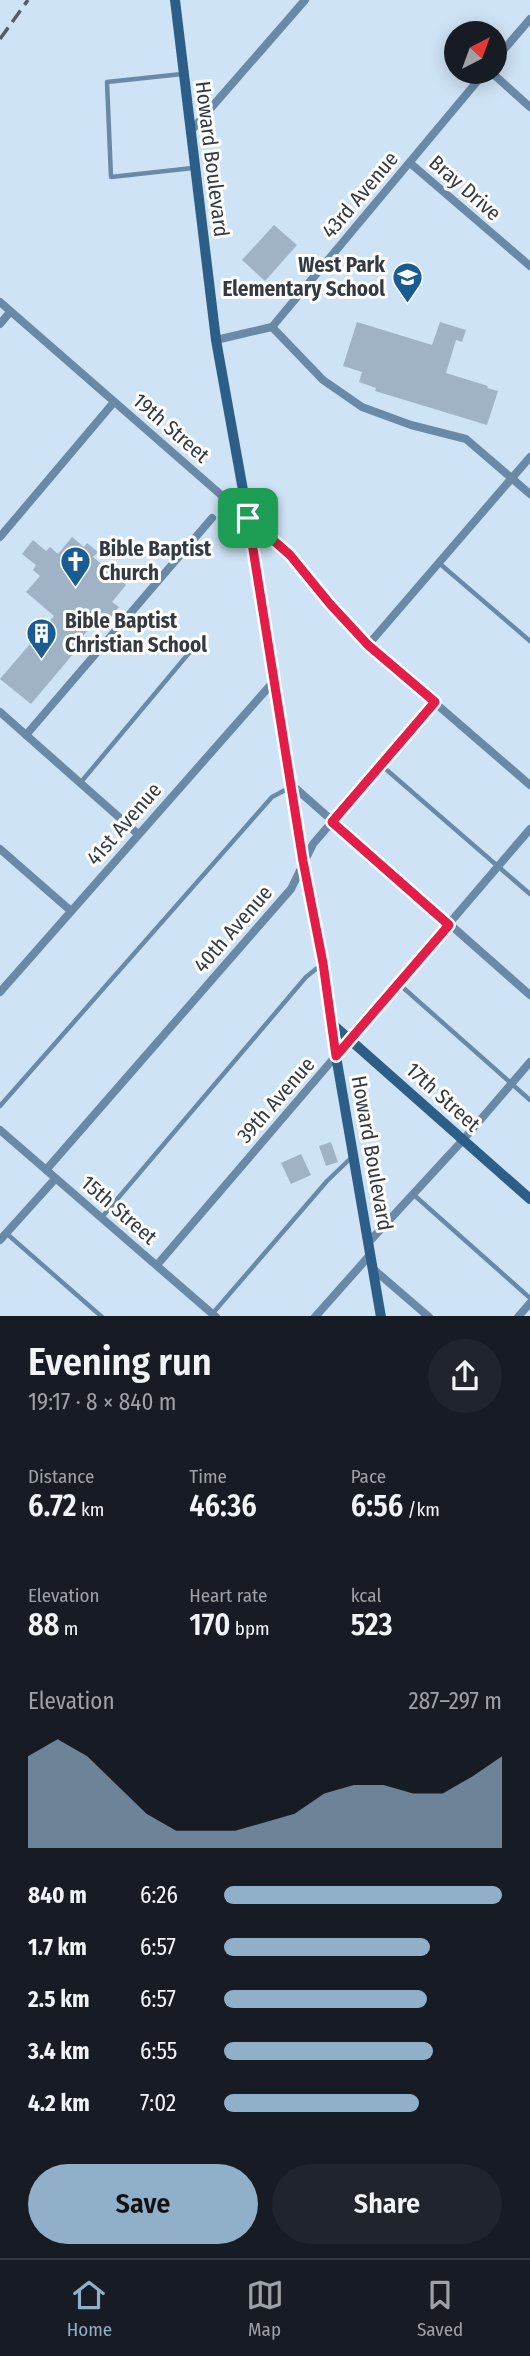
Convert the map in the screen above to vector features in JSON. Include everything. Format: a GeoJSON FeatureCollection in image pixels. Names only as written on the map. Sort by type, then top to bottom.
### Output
{"type":"FeatureCollection","features":[{"type":"Feature","properties":{"kind":"main road","name":"Howard Boulevard"},"geometry":{"type":"LineString","coordinates":[[175,0],[216,340],[381,1316]]}},
{"type":"Feature","properties":{"kind":"main road","name":"17th Street"},"geometry":{"type":"LineString","coordinates":[[331,1023],[530,1199]]}},
{"type":"Feature","properties":{"kind":"street"},"geometry":{"type":"LineString","coordinates":[[190,132],[305,0]]}},
{"type":"Feature","properties":{"kind":"street"},"geometry":{"type":"LineString","coordinates":[[508,45],[530,19]]}},
{"type":"Feature","properties":{"kind":"street","name":"43rd Avenue"},"geometry":{"type":"LineString","coordinates":[[272,327],[475,84]]}},
{"type":"Feature","properties":{"kind":"street"},"geometry":{"type":"LineString","coordinates":[[504,84],[530,107]]}},
{"type":"Feature","properties":{"kind":"street","name":"Bray Drive"},"geometry":{"type":"LineString","coordinates":[[410,163],[530,266]]}},
{"type":"Feature","properties":{"kind":"street","name":"19th Street"},"geometry":{"type":"LineString","coordinates":[[0,302],[290,555],[368,645],[530,785]]}},
{"type":"Feature","properties":{"kind":"street"},"geometry":{"type":"LineString","coordinates":[[0,324],[10,312]]}},
{"type":"Feature","properties":{"kind":"street"},"geometry":{"type":"LineString","coordinates":[[216,340],[272,327],[323,380],[362,407],[411,425],[466,439],[530,494]]}},
{"type":"Feature","properties":{"kind":"street"},"geometry":{"type":"LineString","coordinates":[[0,537],[114,402]]}},
{"type":"Feature","properties":{"kind":"street"},"geometry":{"type":"LineString","coordinates":[[368,645],[530,457]]}},
{"type":"Feature","properties":{"kind":"street"},"geometry":{"type":"LineString","coordinates":[[26,735],[212,519]]}},
{"type":"Feature","properties":{"kind":"street","name":"41st Avenue"},"geometry":{"type":"LineString","coordinates":[[0,992],[275,680]]}},
{"type":"Feature","properties":{"kind":"street","name":"40th Avenue"},"geometry":{"type":"LineString","coordinates":[[46,1170],[291,889],[313,845],[435,702]]}},
{"type":"Feature","properties":{"kind":"street"},"geometry":{"type":"LineString","coordinates":[[0,712],[138,834]]}},
{"type":"Feature","properties":{"kind":"street"},"geometry":{"type":"LineString","coordinates":[[293,786],[530,995]]}},
{"type":"Feature","properties":{"kind":"street","name":"39th Avenue"},"geometry":{"type":"LineString","coordinates":[[157,1265],[530,829]]}},
{"type":"Feature","properties":{"kind":"street"},"geometry":{"type":"LineString","coordinates":[[0,849],[71,911]]}},
{"type":"Feature","properties":{"kind":"street"},"geometry":{"type":"LineString","coordinates":[[368,1243],[530,1062]]}},
{"type":"Feature","properties":{"kind":"street","name":"15th Street"},"geometry":{"type":"LineString","coordinates":[[0,1130],[214,1315]]}},
{"type":"Feature","properties":{"kind":"street"},"geometry":{"type":"LineString","coordinates":[[3,1236],[55,1179]]}},
{"type":"Feature","properties":{"kind":"street"},"geometry":{"type":"LineString","coordinates":[[315,1316],[370,1255]]}},
{"type":"Feature","properties":{"kind":"street"},"geometry":{"type":"LineString","coordinates":[[372,1268],[428,1316]]}},
{"type":"Feature","properties":{"kind":"street"},"geometry":{"type":"LineString","coordinates":[[519,1316],[530,1300]]}},
{"type":"Feature","properties":{"kind":"lane"},"geometry":{"type":"LineString","coordinates":[[183,74],[107,82],[111,177],[194,168]]}},
{"type":"Feature","properties":{"kind":"lane"},"geometry":{"type":"LineString","coordinates":[[439,563],[530,641]]}},
{"type":"Feature","properties":{"kind":"lane"},"geometry":{"type":"LineString","coordinates":[[80,783],[199,641]]}},
{"type":"Feature","properties":{"kind":"lane"},"geometry":{"type":"LineString","coordinates":[[380,765],[530,894]]}},
{"type":"Feature","properties":{"kind":"lane"},"geometry":{"type":"LineString","coordinates":[[0,1106],[272,797],[293,786]]}},
{"type":"Feature","properties":{"kind":"lane"},"geometry":{"type":"LineString","coordinates":[[101,1217],[306,978],[323,963]]}},
{"type":"Feature","properties":{"kind":"lane"},"geometry":{"type":"LineString","coordinates":[[398,984],[530,1100]]}},
{"type":"Feature","properties":{"kind":"lane"},"geometry":{"type":"LineString","coordinates":[[214,1315],[327,1181],[353,1156]]}},
{"type":"Feature","properties":{"kind":"lane"},"geometry":{"type":"LineString","coordinates":[[413,1194],[530,1300]]}},
{"type":"Feature","properties":{"kind":"lane"},"geometry":{"type":"LineString","coordinates":[[3,1236],[101,1316]]}},
{"type":"Feature","properties":{"kind":"building"},"geometry":{"type":"Polygon","coordinates":[[[274,225],[297,245],[265,281],[242,260],[274,225]]]}},
{"type":"Feature","properties":{"kind":"building"},"geometry":{"type":"Polygon","coordinates":[[[357,322],[432,345],[440,322],[466,330],[462,342],[456,340],[446,373],[498,391],[487,425],[375,391],[376,388],[359,382],[362,372],[343,366],[357,322]]]}},
{"type":"Feature","properties":{"kind":"building","name":"Bible Baptist Church"},"geometry":{"type":"Polygon","coordinates":[[[72,537],[84,547],[87,543],[98,552],[93,557],[126,585],[112,602],[119,607],[103,626],[96,621],[81,638],[84,641],[31,704],[0,679],[54,616],[26,592],[40,576],[33,570],[36,565],[22,554],[33,540],[46,551],[50,547],[58,554],[72,537]]]}},
{"type":"Feature","properties":{"kind":"building"},"geometry":{"type":"Polygon","coordinates":[[[331,1142],[338,1162],[326,1166],[319,1146],[331,1142]]]}},
{"type":"Feature","properties":{"kind":"building"},"geometry":{"type":"Polygon","coordinates":[[[301,1154],[311,1175],[291,1184],[281,1163],[301,1154]]]}},
{"type":"Feature","properties":{"kind":"railway"},"geometry":{"type":"LineString","coordinates":[[0,39],[28,0]]}},
{"type":"Feature","properties":{"kind":"place","name":"West Park Elementary School"},"geometry":{"type":"Point","coordinates":[408,304]}},
{"type":"Feature","properties":{"kind":"place","name":"Bible Baptist Church"},"geometry":{"type":"Point","coordinates":[76,588]}},
{"type":"Feature","properties":{"kind":"place","name":"Bible Baptist Christian School"},"geometry":{"type":"Point","coordinates":[42,660]}},
{"type":"Feature","properties":{"kind":"route"},"geometry":{"type":"LineString","coordinates":[[248,518],[290,555],[368,645],[435,702],[332,822],[449,925],[336,1056],[323,963],[303,861],[248,518]]}}]}
